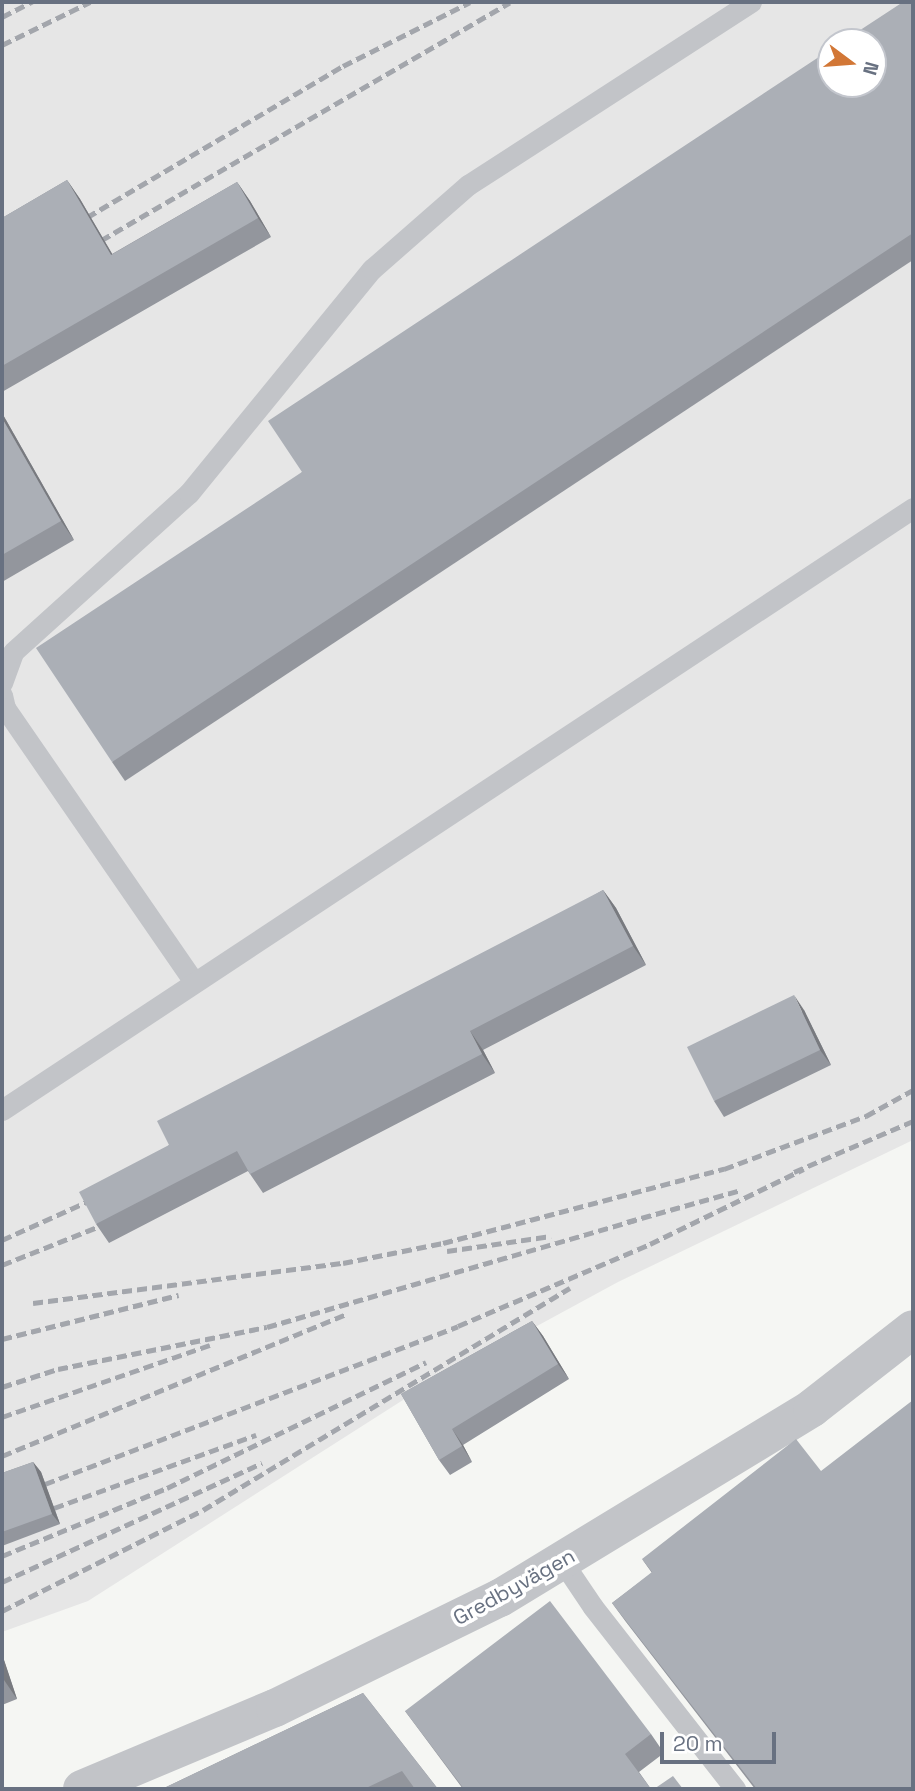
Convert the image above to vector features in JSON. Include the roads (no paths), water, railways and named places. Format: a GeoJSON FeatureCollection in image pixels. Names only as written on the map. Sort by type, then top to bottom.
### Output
{"type":"FeatureCollection","features":[{"type":"Feature","properties":{"kind":"street","name":"Gredbyvägen"},"geometry":{"type":"LineString","coordinates":[[82,1789],[275,1708],[500,1598],[812,1408],[913,1329]]}},
{"type":"Feature","properties":{"kind":"lane"},"geometry":{"type":"LineString","coordinates":[[2,683],[13,652],[189,493],[372,270],[468,185],[751,2]]}},
{"type":"Feature","properties":{"kind":"lane"},"geometry":{"type":"LineString","coordinates":[[2,1110],[913,508]]}},
{"type":"Feature","properties":{"kind":"lane"},"geometry":{"type":"LineString","coordinates":[[2,695],[5,708],[194,982]]}},
{"type":"Feature","properties":{"kind":"lane"},"geometry":{"type":"LineString","coordinates":[[562,1561],[593,1607],[735,1789]]}},
{"type":"Feature","properties":{"kind":"railway"},"geometry":{"type":"LineString","coordinates":[[2,17],[32,2]]}},
{"type":"Feature","properties":{"kind":"railway"},"geometry":{"type":"LineString","coordinates":[[2,45],[90,2]]}},
{"type":"Feature","properties":{"kind":"railway"},"geometry":{"type":"LineString","coordinates":[[74,225],[343,66],[470,2]]}},
{"type":"Feature","properties":{"kind":"railway"},"geometry":{"type":"LineString","coordinates":[[88,248],[510,2]]}},
{"type":"Feature","properties":{"kind":"railway"},"geometry":{"type":"LineString","coordinates":[[33,1303],[343,1263],[443,1243],[724,1169],[866,1116],[913,1090]]}},
{"type":"Feature","properties":{"kind":"railway"},"geometry":{"type":"LineString","coordinates":[[794,1172],[913,1121]]}},
{"type":"Feature","properties":{"kind":"railway"},"geometry":{"type":"LineString","coordinates":[[45,1484],[458,1326],[650,1244],[804,1169]]}},
{"type":"Feature","properties":{"kind":"railway"},"geometry":{"type":"LineString","coordinates":[[627,1222],[741,1190]]}},
{"type":"Feature","properties":{"kind":"railway"},"geometry":{"type":"LineString","coordinates":[[2,1240],[104,1194]]}},
{"type":"Feature","properties":{"kind":"railway"},"geometry":{"type":"LineString","coordinates":[[2,1387],[58,1369],[267,1327],[636,1220]]}},
{"type":"Feature","properties":{"kind":"railway"},"geometry":{"type":"LineString","coordinates":[[2,1265],[100,1226]]}},
{"type":"Feature","properties":{"kind":"railway"},"geometry":{"type":"LineString","coordinates":[[447,1251],[551,1236]]}},
{"type":"Feature","properties":{"kind":"railway"},"geometry":{"type":"LineString","coordinates":[[2,1611],[203,1510],[570,1288]]}},
{"type":"Feature","properties":{"kind":"railway"},"geometry":{"type":"LineString","coordinates":[[2,1339],[179,1295]]}},
{"type":"Feature","properties":{"kind":"railway"},"geometry":{"type":"LineString","coordinates":[[2,1456],[346,1314]]}},
{"type":"Feature","properties":{"kind":"railway"},"geometry":{"type":"LineString","coordinates":[[2,1417],[210,1345]]}},
{"type":"Feature","properties":{"kind":"railway"},"geometry":{"type":"LineString","coordinates":[[2,1556],[167,1488],[426,1362]]}},
{"type":"Feature","properties":{"kind":"railway"},"geometry":{"type":"LineString","coordinates":[[54,1508],[256,1435]]}},
{"type":"Feature","properties":{"kind":"railway"},"geometry":{"type":"LineString","coordinates":[[2,1582],[262,1463]]}}]}
